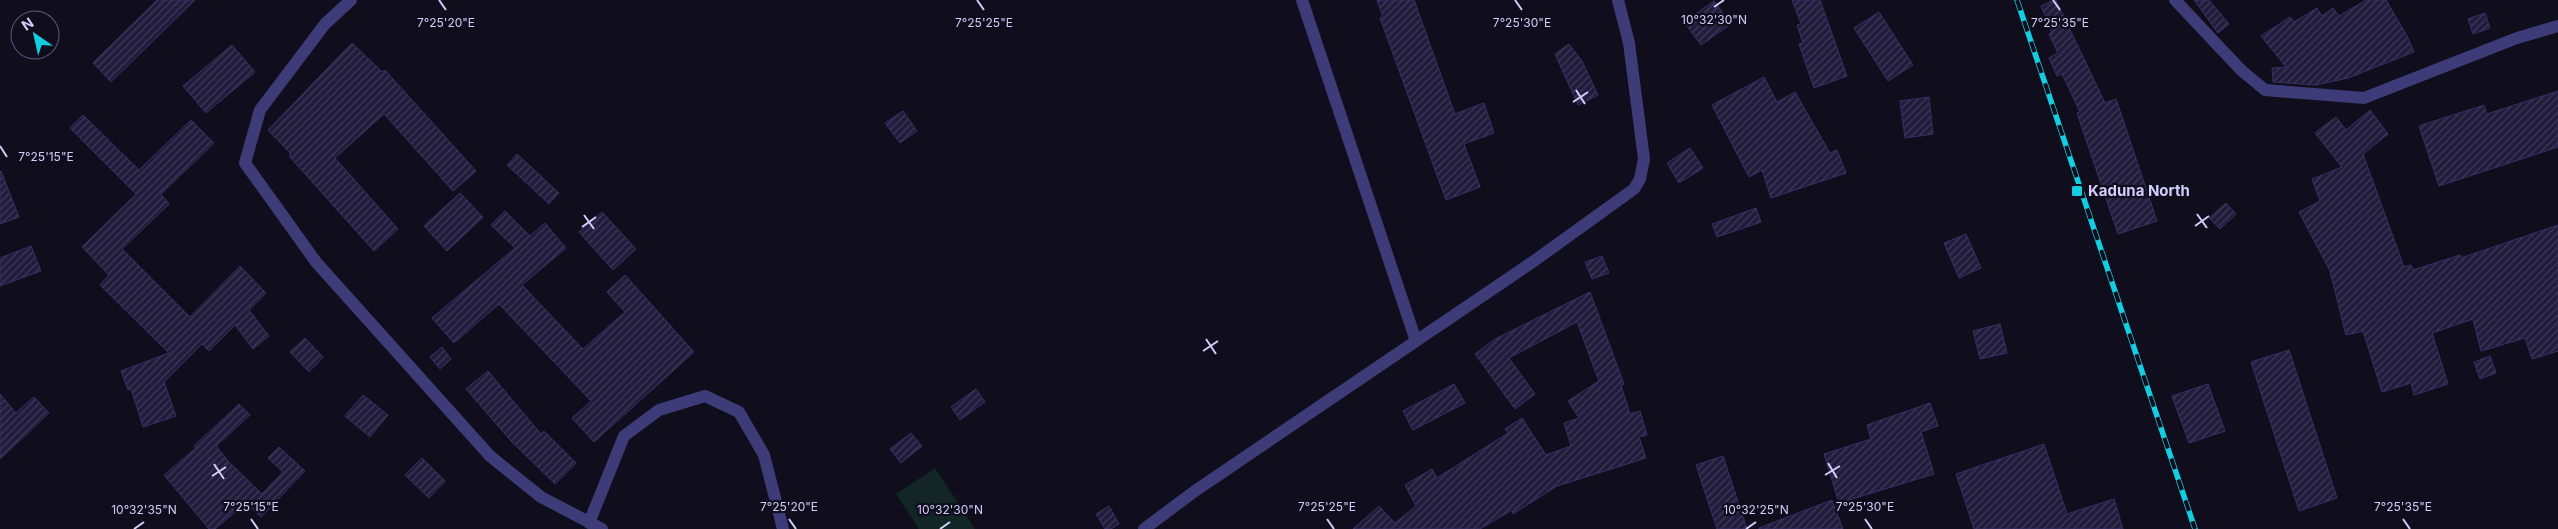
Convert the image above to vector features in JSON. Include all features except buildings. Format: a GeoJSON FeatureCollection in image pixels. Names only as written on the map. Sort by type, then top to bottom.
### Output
{"type":"FeatureCollection","features":[{"type":"Feature","properties":{"kind":"street"},"geometry":{"type":"LineString","coordinates":[[351,0],[325,24],[260,110],[245,164],[316,262],[490,456],[540,497],[602,529]]}},
{"type":"Feature","properties":{"kind":"street"},"geometry":{"type":"LineString","coordinates":[[1302,0],[1416,341]]}},
{"type":"Feature","properties":{"kind":"street"},"geometry":{"type":"LineString","coordinates":[[1144,529],[1195,491],[1542,256],[1634,189],[1640,179],[1644,159],[1629,43],[1618,0]]}},
{"type":"Feature","properties":{"kind":"street"},"geometry":{"type":"LineString","coordinates":[[2175,0],[2241,70],[2265,90],[2364,98],[2517,38],[2558,26]]}},
{"type":"Feature","properties":{"kind":"street"},"geometry":{"type":"LineString","coordinates":[[589,523],[624,436],[659,410],[705,396],[739,412],[764,455],[783,529]]}},
{"type":"Feature","properties":{"kind":"green space"},"geometry":{"type":"Polygon","coordinates":[[[935,468],[975,529],[919,529],[896,494],[935,468]]]}},
{"type":"Feature","properties":{"kind":"railway"},"geometry":{"type":"LineString","coordinates":[[2017,0],[2195,529]]}},
{"type":"Feature","properties":{"kind":"place","name":"Kaduna North"},"geometry":{"type":"Point","coordinates":[2077,191]}}]}
